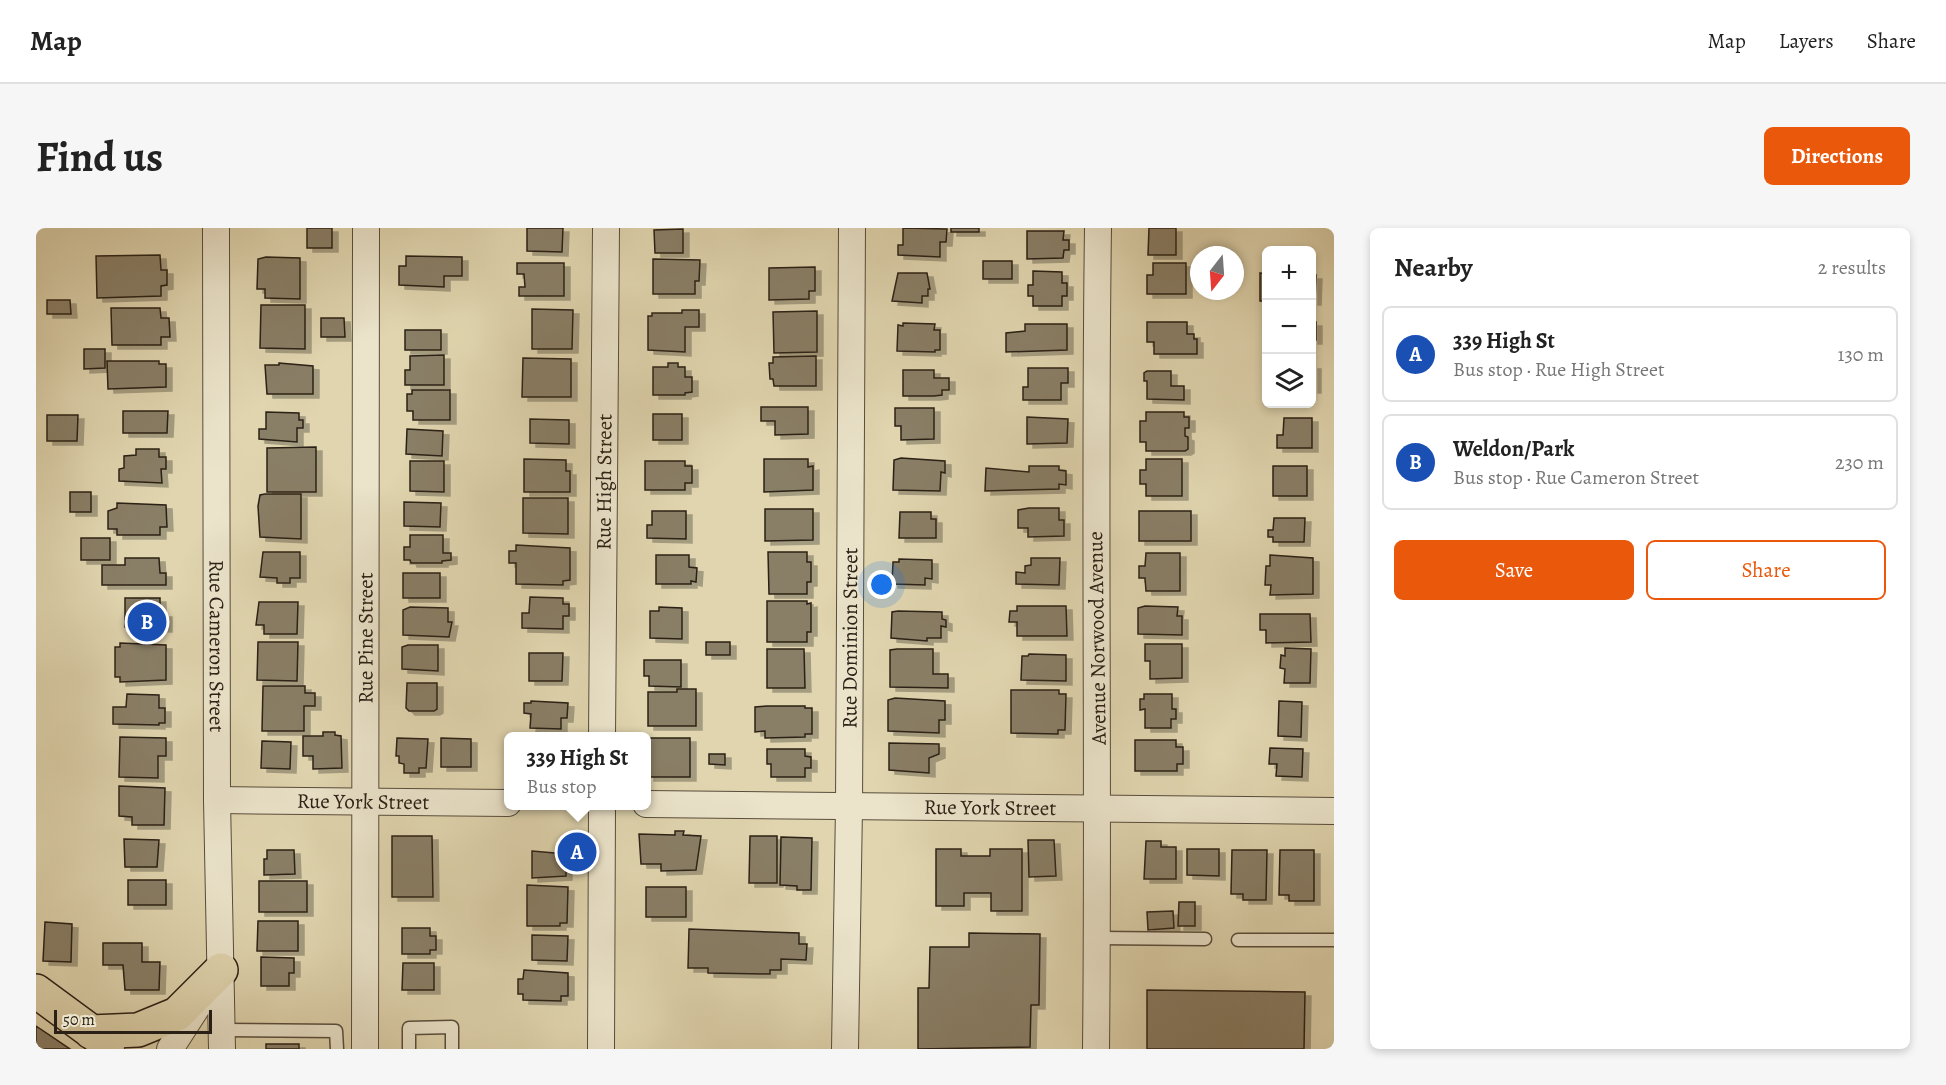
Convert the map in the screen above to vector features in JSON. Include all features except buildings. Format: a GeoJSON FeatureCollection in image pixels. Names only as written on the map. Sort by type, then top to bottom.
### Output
{"type":"FeatureCollection","features":[{"type":"Feature","properties":{"kind":"main road"},"geometry":{"type":"LineString","coordinates":[[36,991],[103,1040],[138,1030],[177,1014],[221,970]]}},
{"type":"Feature","properties":{"kind":"street","name":"Rue Cameron Street"},"geometry":{"type":"LineString","coordinates":[[216,228],[217,800],[222,1039]]}},
{"type":"Feature","properties":{"kind":"street","name":"Rue Pine Street"},"geometry":{"type":"LineString","coordinates":[[365,1049],[366,228]]}},
{"type":"Feature","properties":{"kind":"street","name":"Rue High Street"},"geometry":{"type":"LineString","coordinates":[[602,732],[606,228]]}},
{"type":"Feature","properties":{"kind":"street","name":"Rue Dominion Street"},"geometry":{"type":"LineString","coordinates":[[845,1049],[849,807],[852,228]]}},
{"type":"Feature","properties":{"kind":"street","name":"Avenue Norwood Avenue"},"geometry":{"type":"LineString","coordinates":[[1096,1049],[1099,808],[1094,456],[1098,228]]}},
{"type":"Feature","properties":{"kind":"street","name":"Rue York Street"},"geometry":{"type":"LineString","coordinates":[[217,800],[504,803]]}},
{"type":"Feature","properties":{"kind":"street","name":"Rue York Street"},"geometry":{"type":"LineString","coordinates":[[651,804],[1334,811]]}},
{"type":"Feature","properties":{"kind":"street"},"geometry":{"type":"LineString","coordinates":[[601,1049],[602,810]]}},
{"type":"Feature","properties":{"kind":"street"},"geometry":{"type":"LineString","coordinates":[[170,1049],[221,970]]}},
{"type":"Feature","properties":{"kind":"lane"},"geometry":{"type":"LineString","coordinates":[[1098,938],[1205,939]]}},
{"type":"Feature","properties":{"kind":"lane"},"geometry":{"type":"LineString","coordinates":[[1238,940],[1334,940]]}},
{"type":"Feature","properties":{"kind":"lane"},"geometry":{"type":"LineString","coordinates":[[409,1049],[409,1028],[452,1027],[452,1049]]}},
{"type":"Feature","properties":{"kind":"lane"},"geometry":{"type":"LineString","coordinates":[[222,1039],[336,1031],[337,1049]]}},
{"type":"Feature","properties":{"kind":"place","name":"Weldon/Park"},"geometry":{"type":"Point","coordinates":[147,622]}},
{"type":"Feature","properties":{"kind":"place","name":"339 High St"},"geometry":{"type":"Point","coordinates":[577,852]}}]}
